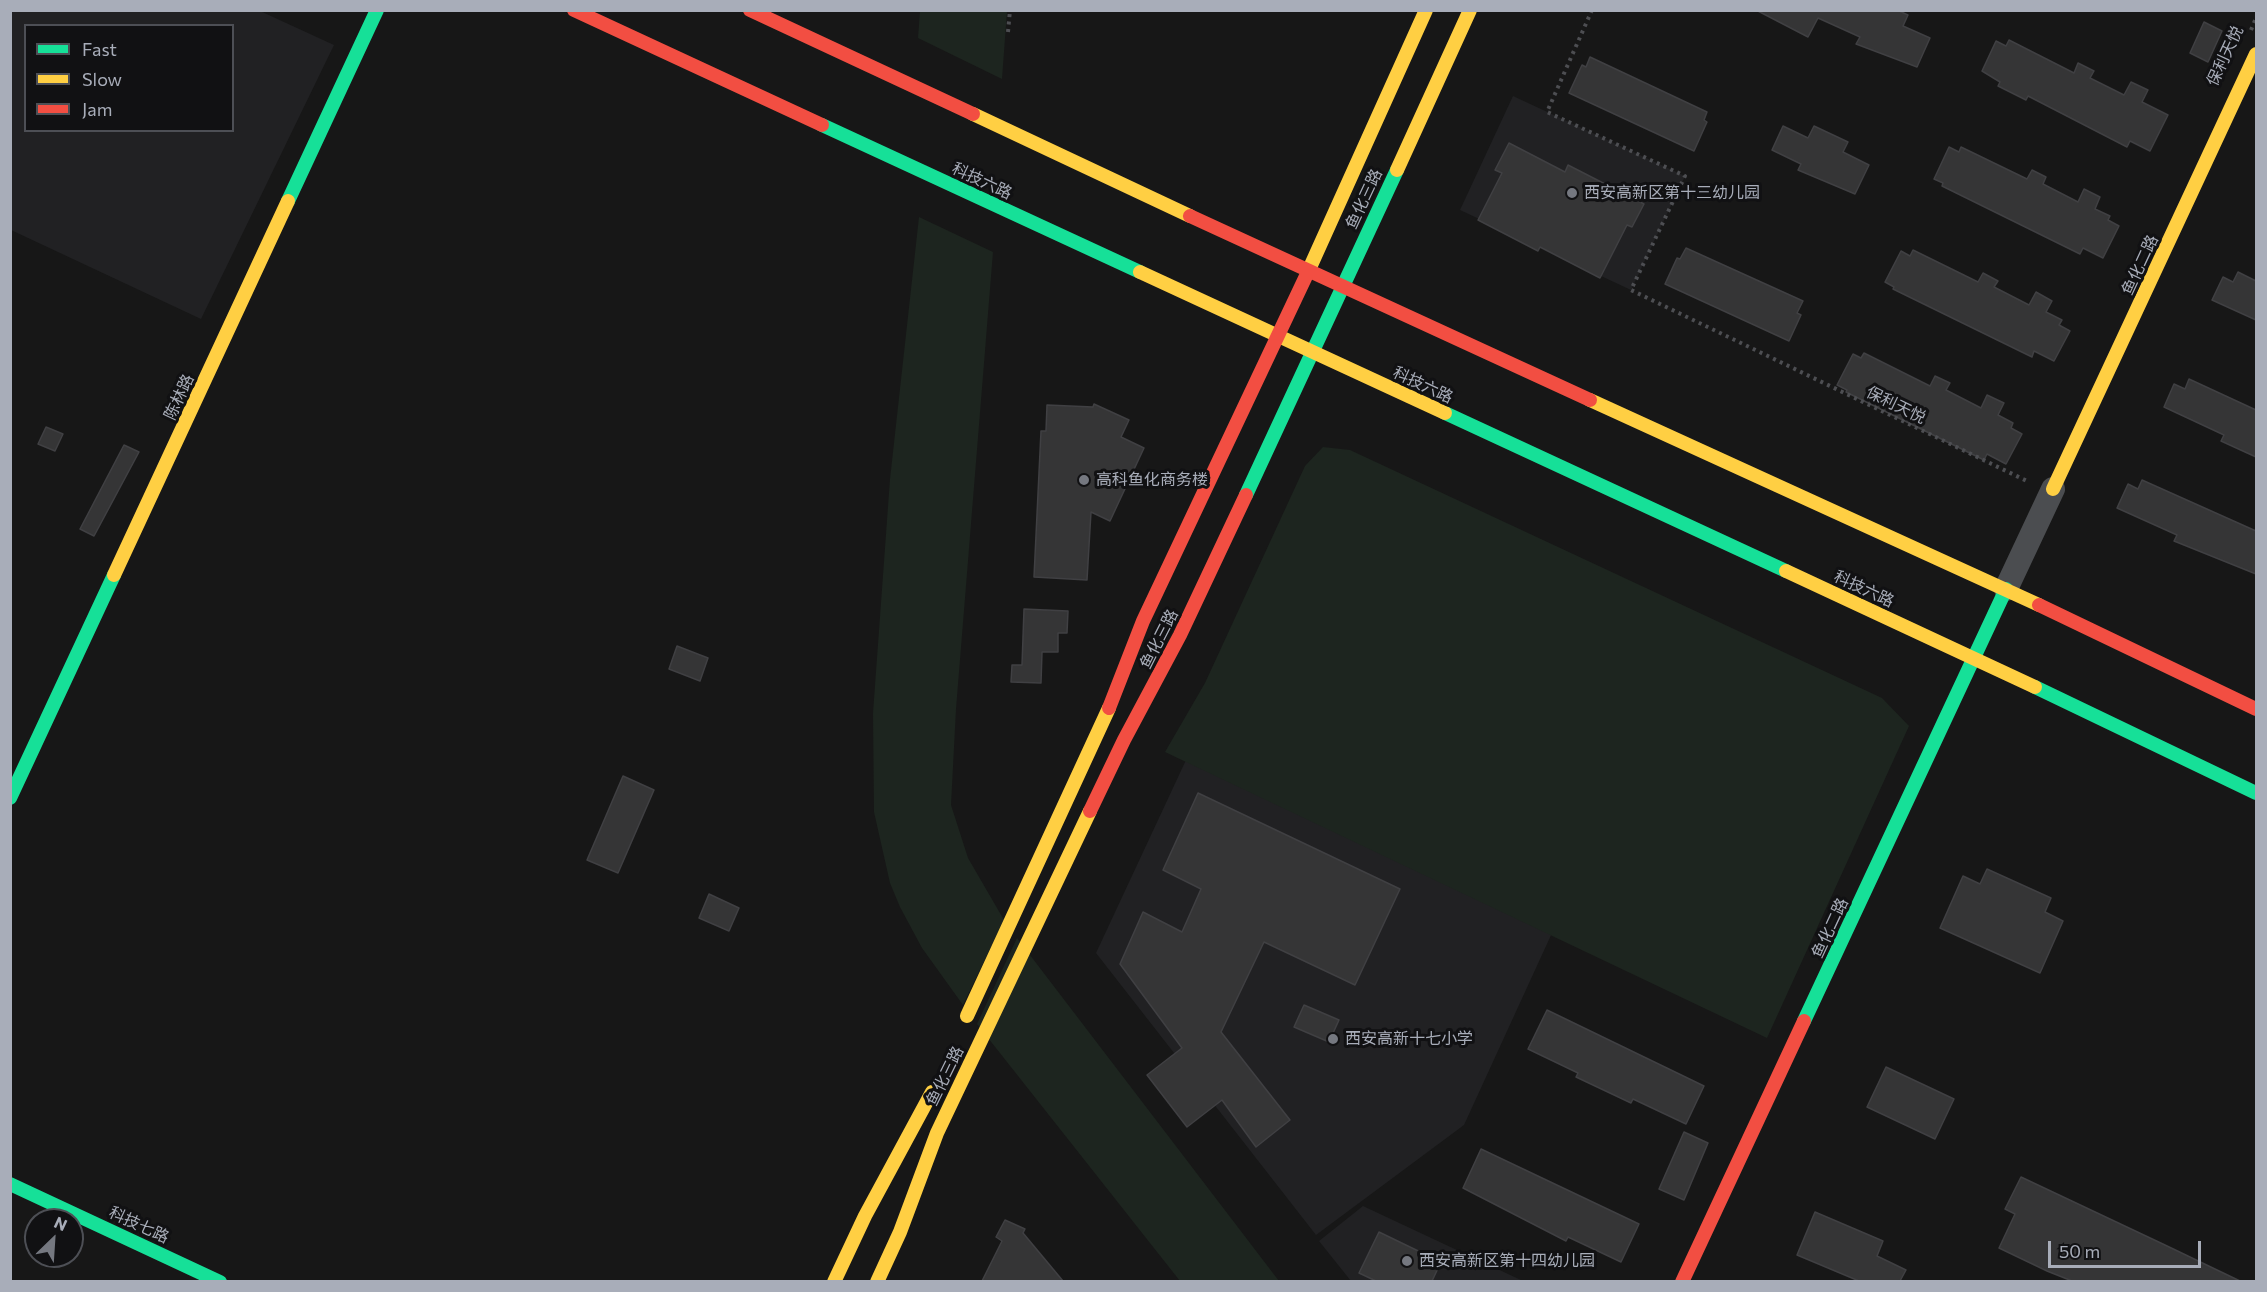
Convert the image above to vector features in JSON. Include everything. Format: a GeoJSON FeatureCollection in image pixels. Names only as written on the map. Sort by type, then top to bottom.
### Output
{"type":"FeatureCollection","features":[{"type":"Feature","properties":{"kind":"street","name":"陈林路"},"geometry":{"type":"LineString","coordinates":[[10,798],[376,10]]}},
{"type":"Feature","properties":{"kind":"street","name":"科技六路"},"geometry":{"type":"LineString","coordinates":[[574,10],[1974,658],[2256,793]]}},
{"type":"Feature","properties":{"kind":"street"},"geometry":{"type":"LineString","coordinates":[[750,10],[1342,286],[2007,589],[2256,710]]}},
{"type":"Feature","properties":{"kind":"street","name":"鱼化三路"},"geometry":{"type":"LineString","coordinates":[[961,1030],[1095,742],[1148,611],[1279,336],[1426,10]]}},
{"type":"Feature","properties":{"kind":"street","name":"鱼化三路"},"geometry":{"type":"LineString","coordinates":[[877,1281],[900,1232],[936,1133],[1124,740],[1180,635],[1314,352],[1342,286],[1470,10]]}},
{"type":"Feature","properties":{"kind":"street","name":"鱼化二路"},"geometry":{"type":"LineString","coordinates":[[2044,487],[2256,54]]}},
{"type":"Feature","properties":{"kind":"street"},"geometry":{"type":"LineString","coordinates":[[2007,589],[2044,487]]}},
{"type":"Feature","properties":{"kind":"street","name":"鱼化二路"},"geometry":{"type":"LineString","coordinates":[[1682,1281],[2007,589]]}},
{"type":"Feature","properties":{"kind":"street","name":"鱼化三路"},"geometry":{"type":"LineString","coordinates":[[834,1281],[865,1216],[916,1126],[936,1083]]}},
{"type":"Feature","properties":{"kind":"street","name":"科技七路"},"geometry":{"type":"LineString","coordinates":[[10,1184],[220,1281]]}},
{"type":"Feature","properties":{"kind":"path"},"geometry":{"type":"LineString","coordinates":[[1008,32],[1010,10]]}},
{"type":"Feature","properties":{"kind":"path","name":"保利天悦"},"geometry":{"type":"LineString","coordinates":[[1592,10],[1547,112],[1685,176],[1631,290],[2044,487]]}},
{"type":"Feature","properties":{"kind":"path","name":"保利天悦"},"geometry":{"type":"LineString","coordinates":[[2246,39],[2256,18]]}},
{"type":"Feature","properties":{"kind":"shaded area"},"geometry":{"type":"Polygon","coordinates":[[[11,10],[260,11],[334,45],[201,319],[11,230],[11,10]]]}},
{"type":"Feature","properties":{"kind":"shaded area"},"geometry":{"type":"Polygon","coordinates":[[[920,11],[1007,11],[1002,79],[918,38],[920,11]]]}},
{"type":"Feature","properties":{"kind":"shaded area","name":"西安高新区第十三幼儿园"},"geometry":{"type":"Polygon","coordinates":[[[1513,96],[1685,176],[1631,290],[1460,210],[1513,96]]]}},
{"type":"Feature","properties":{"kind":"shaded area"},"geometry":{"type":"Polygon","coordinates":[[[919,217],[993,252],[956,709],[951,805],[968,858],[1004,920],[963,1005],[922,948],[900,907],[890,883],[874,812],[873,713],[890,479],[919,217]]]}},
{"type":"Feature","properties":{"kind":"shaded area"},"geometry":{"type":"Polygon","coordinates":[[[1323,447],[1350,450],[1882,698],[1909,726],[1767,1038],[1165,752],[1205,683],[1305,466],[1323,447]]]}},
{"type":"Feature","properties":{"kind":"shaded area","name":"西安高新十七小学"},"geometry":{"type":"Polygon","coordinates":[[[1186,760],[1552,933],[1464,1125],[1316,1235],[1096,953],[1186,760]]]}},
{"type":"Feature","properties":{"kind":"shaded area"},"geometry":{"type":"Polygon","coordinates":[[[1017,938],[1279,1281],[1180,1281],[977,1024],[1017,938]]]}},
{"type":"Feature","properties":{"kind":"shaded area","name":"西安高新区第十四幼儿园"},"geometry":{"type":"Polygon","coordinates":[[[1363,1206],[1523,1281],[1351,1281],[1319,1241],[1363,1206]]]}},
{"type":"Feature","properties":{"kind":"building"},"geometry":{"type":"Polygon","coordinates":[[[1756,10],[1897,10],[1908,15],[1903,26],[1930,38],[1917,67],[1856,44],[1860,37],[1818,18],[1808,37],[1756,10]]]}},
{"type":"Feature","properties":{"kind":"building"},"geometry":{"type":"Polygon","coordinates":[[[2204,22],[2222,31],[2208,62],[2190,53],[2204,22]]]}},
{"type":"Feature","properties":{"kind":"building"},"geometry":{"type":"Polygon","coordinates":[[[2009,40],[2074,73],[2078,63],[2094,71],[2090,78],[2124,95],[2131,82],[2148,90],[2142,102],[2168,115],[2150,151],[2130,141],[2127,147],[2028,96],[2026,100],[1998,86],[2000,82],[1982,71],[1996,41],[2006,46],[2009,40]]]}},
{"type":"Feature","properties":{"kind":"building"},"geometry":{"type":"Polygon","coordinates":[[[1590,57],[1707,112],[1704,120],[1707,122],[1694,151],[1569,93],[1582,65],[1586,67],[1590,57]]]}},
{"type":"Feature","properties":{"kind":"building"},"geometry":{"type":"Polygon","coordinates":[[[1783,126],[1808,138],[1814,126],[1848,142],[1843,152],[1869,165],[1855,194],[1798,170],[1801,164],[1772,150],[1783,126]]]}},
{"type":"Feature","properties":{"kind":"building"},"geometry":{"type":"Polygon","coordinates":[[[1509,143],[1565,172],[1568,165],[1644,204],[1632,227],[1627,225],[1600,278],[1540,247],[1538,251],[1478,220],[1502,173],[1495,170],[1509,143]]]}},
{"type":"Feature","properties":{"kind":"building"},"geometry":{"type":"Polygon","coordinates":[[[1949,147],[1959,152],[1961,147],[2027,179],[2032,170],[2046,177],[2043,184],[2078,202],[2084,189],[2100,197],[2095,209],[2110,216],[2108,220],[2119,226],[2103,258],[2083,248],[2080,254],[1942,186],[1943,183],[1934,179],[1949,147]]]}},
{"type":"Feature","properties":{"kind":"building"},"geometry":{"type":"Polygon","coordinates":[[[1686,248],[1803,301],[1797,313],[1801,315],[1789,341],[1665,284],[1677,258],[1680,259],[1686,248]]]}},
{"type":"Feature","properties":{"kind":"building"},"geometry":{"type":"Polygon","coordinates":[[[1913,250],[1978,282],[1983,273],[1998,281],[1994,287],[2029,305],[2036,292],[2052,301],[2046,312],[2062,320],[2059,325],[2070,331],[2054,361],[2034,351],[2032,357],[1893,289],[1894,287],[1885,282],[1901,251],[1910,256],[1913,250]]]}},
{"type":"Feature","properties":{"kind":"building"},"geometry":{"type":"Polygon","coordinates":[[[2238,272],[2256,281],[2256,320],[2212,300],[2223,277],[2233,282],[2238,272]]]}},
{"type":"Feature","properties":{"kind":"building"},"geometry":{"type":"Polygon","coordinates":[[[1864,353],[1930,386],[1935,376],[1950,383],[1946,390],[1981,408],[1987,395],[2004,403],[1998,415],[2013,423],[2011,428],[2022,434],[2006,464],[1987,454],[1984,460],[1846,392],[1847,390],[1837,385],[1853,354],[1861,358],[1864,353]]]}},
{"type":"Feature","properties":{"kind":"building"},"geometry":{"type":"Polygon","coordinates":[[[2189,379],[2256,410],[2256,457],[2221,441],[2224,435],[2164,407],[2174,384],[2185,389],[2189,379]]]}},
{"type":"Feature","properties":{"kind":"building","name":"高科鱼化商务楼"},"geometry":{"type":"Polygon","coordinates":[[[1094,404],[1129,420],[1121,437],[1144,448],[1110,521],[1091,512],[1087,580],[1034,577],[1041,431],[1046,431],[1047,405],[1093,407],[1094,404]]]}},
{"type":"Feature","properties":{"kind":"building"},"geometry":{"type":"Polygon","coordinates":[[[46,427],[63,434],[55,451],[38,444],[46,427]]]}},
{"type":"Feature","properties":{"kind":"building"},"geometry":{"type":"Polygon","coordinates":[[[124,445],[139,452],[94,536],[80,529],[124,445]]]}},
{"type":"Feature","properties":{"kind":"building"},"geometry":{"type":"Polygon","coordinates":[[[2142,480],[2256,531],[2256,574],[2174,541],[2177,535],[2117,508],[2128,484],[2138,489],[2142,480]]]}},
{"type":"Feature","properties":{"kind":"building"},"geometry":{"type":"Polygon","coordinates":[[[1024,609],[1068,611],[1067,633],[1058,633],[1058,652],[1042,652],[1041,683],[1011,682],[1012,665],[1022,665],[1024,609]]]}},
{"type":"Feature","properties":{"kind":"building"},"geometry":{"type":"Polygon","coordinates":[[[677,646],[708,658],[700,681],[669,669],[677,646]]]}},
{"type":"Feature","properties":{"kind":"building"},"geometry":{"type":"Polygon","coordinates":[[[623,776],[654,790],[618,873],[587,860],[623,776]]]}},
{"type":"Feature","properties":{"kind":"building"},"geometry":{"type":"Polygon","coordinates":[[[1198,793],[1400,889],[1355,985],[1264,942],[1221,1032],[1290,1120],[1256,1147],[1222,1100],[1187,1127],[1147,1075],[1182,1048],[1120,964],[1143,912],[1182,932],[1201,889],[1163,870],[1198,793]]]}},
{"type":"Feature","properties":{"kind":"building"},"geometry":{"type":"Polygon","coordinates":[[[1987,869],[2051,898],[2045,912],[2063,921],[2040,973],[1940,928],[1963,876],[1980,884],[1987,869]]]}},
{"type":"Feature","properties":{"kind":"building"},"geometry":{"type":"Polygon","coordinates":[[[709,894],[739,908],[729,931],[699,918],[709,894]]]}},
{"type":"Feature","properties":{"kind":"building"},"geometry":{"type":"Polygon","coordinates":[[[1304,1005],[1339,1020],[1329,1042],[1294,1027],[1304,1005]]]}},
{"type":"Feature","properties":{"kind":"building"},"geometry":{"type":"Polygon","coordinates":[[[1547,1010],[1704,1086],[1686,1124],[1633,1099],[1631,1103],[1576,1077],[1578,1073],[1528,1049],[1547,1010]]]}},
{"type":"Feature","properties":{"kind":"building"},"geometry":{"type":"Polygon","coordinates":[[[1886,1067],[1954,1099],[1935,1139],[1867,1107],[1886,1067]]]}},
{"type":"Feature","properties":{"kind":"building"},"geometry":{"type":"Polygon","coordinates":[[[1684,1132],[1708,1143],[1684,1200],[1659,1189],[1684,1132]]]}},
{"type":"Feature","properties":{"kind":"building"},"geometry":{"type":"Polygon","coordinates":[[[1481,1149],[1639,1224],[1621,1262],[1568,1237],[1566,1241],[1463,1188],[1481,1149]]]}},
{"type":"Feature","properties":{"kind":"building"},"geometry":{"type":"Polygon","coordinates":[[[2021,1177],[2240,1281],[2072,1281],[2047,1271],[1999,1248],[2015,1214],[2005,1209],[2021,1177]]]}},
{"type":"Feature","properties":{"kind":"building"},"geometry":{"type":"Polygon","coordinates":[[[1815,1212],[1883,1241],[1877,1256],[1906,1270],[1900,1281],[1859,1281],[1797,1255],[1815,1212]]]}},
{"type":"Feature","properties":{"kind":"building"},"geometry":{"type":"Polygon","coordinates":[[[1005,1220],[1025,1229],[1023,1233],[1063,1281],[982,1281],[1002,1241],[996,1237],[1005,1220]]]}},
{"type":"Feature","properties":{"kind":"building"},"geometry":{"type":"Polygon","coordinates":[[[1379,1232],[1441,1262],[1432,1281],[1376,1281],[1359,1273],[1379,1232]]]}},
{"type":"Feature","properties":{"kind":"traffic: fast"},"geometry":{"type":"LineString","coordinates":[[288,201],[377,10]]}},
{"type":"Feature","properties":{"kind":"traffic: fast"},"geometry":{"type":"LineString","coordinates":[[822,125],[1140,272]]}},
{"type":"Feature","properties":{"kind":"traffic: fast"},"geometry":{"type":"LineString","coordinates":[[1246,495],[1397,170]]}},
{"type":"Feature","properties":{"kind":"traffic: fast"},"geometry":{"type":"LineString","coordinates":[[1445,413],[1786,571]]}},
{"type":"Feature","properties":{"kind":"traffic: fast"},"geometry":{"type":"LineString","coordinates":[[10,798],[114,575]]}},
{"type":"Feature","properties":{"kind":"traffic: fast"},"geometry":{"type":"LineString","coordinates":[[1804,1021],[2006,589]]}},
{"type":"Feature","properties":{"kind":"traffic: fast"},"geometry":{"type":"LineString","coordinates":[[2035,687],[2256,793]]}},
{"type":"Feature","properties":{"kind":"traffic: fast"},"geometry":{"type":"LineString","coordinates":[[10,1184],[220,1282]]}},
{"type":"Feature","properties":{"kind":"traffic: slow"},"geometry":{"type":"LineString","coordinates":[[1307,274],[1426,10]]}},
{"type":"Feature","properties":{"kind":"traffic: slow"},"geometry":{"type":"LineString","coordinates":[[1397,170],[1470,10]]}},
{"type":"Feature","properties":{"kind":"traffic: slow"},"geometry":{"type":"LineString","coordinates":[[2053,489],[2256,54]]}},
{"type":"Feature","properties":{"kind":"traffic: slow"},"geometry":{"type":"LineString","coordinates":[[973,114],[1190,216]]}},
{"type":"Feature","properties":{"kind":"traffic: slow"},"geometry":{"type":"LineString","coordinates":[[114,575],[288,201]]}},
{"type":"Feature","properties":{"kind":"traffic: slow"},"geometry":{"type":"LineString","coordinates":[[1140,272],[1445,413]]}},
{"type":"Feature","properties":{"kind":"traffic: slow"},"geometry":{"type":"LineString","coordinates":[[1590,400],[2039,605]]}},
{"type":"Feature","properties":{"kind":"traffic: slow"},"geometry":{"type":"LineString","coordinates":[[1786,571],[2035,687]]}},
{"type":"Feature","properties":{"kind":"traffic: slow"},"geometry":{"type":"LineString","coordinates":[[967,1016],[1109,708]]}},
{"type":"Feature","properties":{"kind":"traffic: slow"},"geometry":{"type":"LineString","coordinates":[[877,1282],[900,1232],[937,1133],[1090,811]]}},
{"type":"Feature","properties":{"kind":"traffic: slow"},"geometry":{"type":"LineString","coordinates":[[834,1282],[865,1216],[932,1092]]}},
{"type":"Feature","properties":{"kind":"traffic: jam"},"geometry":{"type":"LineString","coordinates":[[574,10],[822,125]]}},
{"type":"Feature","properties":{"kind":"traffic: jam"},"geometry":{"type":"LineString","coordinates":[[750,10],[973,114]]}},
{"type":"Feature","properties":{"kind":"traffic: jam"},"geometry":{"type":"LineString","coordinates":[[1190,216],[1590,400]]}},
{"type":"Feature","properties":{"kind":"traffic: jam"},"geometry":{"type":"LineString","coordinates":[[1109,708],[1143,621],[1307,274]]}},
{"type":"Feature","properties":{"kind":"traffic: jam"},"geometry":{"type":"LineString","coordinates":[[1090,811],[1124,740],[1180,635],[1246,495]]}},
{"type":"Feature","properties":{"kind":"traffic: jam"},"geometry":{"type":"LineString","coordinates":[[2039,605],[2256,709]]}},
{"type":"Feature","properties":{"kind":"traffic: jam"},"geometry":{"type":"LineString","coordinates":[[1682,1282],[1804,1021]]}},
{"type":"Feature","properties":{"kind":"place","name":"西安高新区第十三幼儿园"},"geometry":{"type":"Point","coordinates":[1572,193]}},
{"type":"Feature","properties":{"kind":"place","name":"高科鱼化商务楼"},"geometry":{"type":"Point","coordinates":[1084,480]}},
{"type":"Feature","properties":{"kind":"place","name":"西安高新十七小学"},"geometry":{"type":"Point","coordinates":[1333,1039]}},
{"type":"Feature","properties":{"kind":"place","name":"西安高新区第十四幼儿园"},"geometry":{"type":"Point","coordinates":[1407,1261]}}]}
